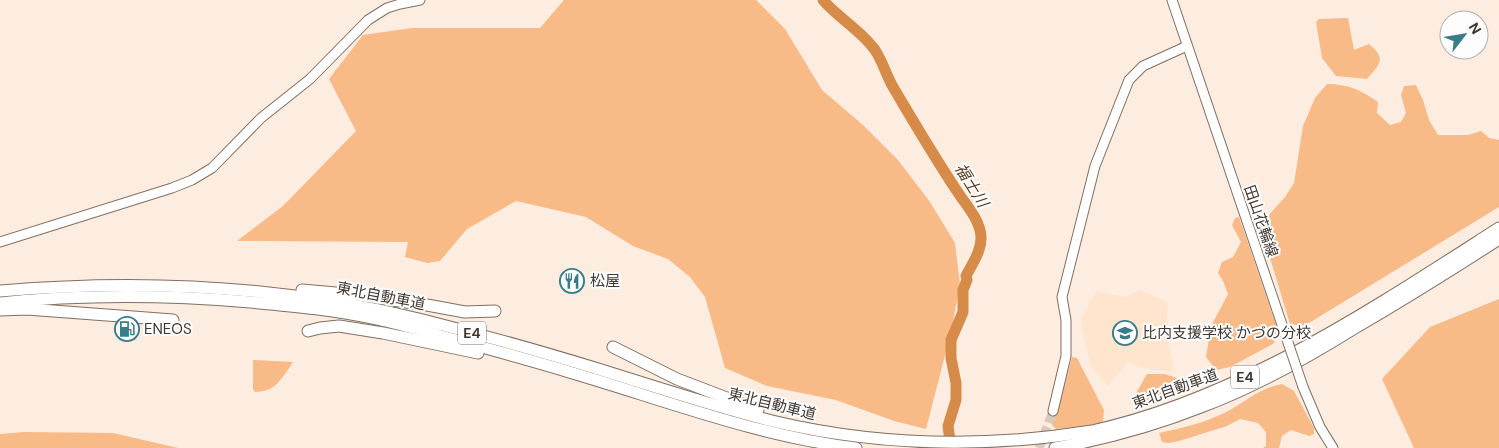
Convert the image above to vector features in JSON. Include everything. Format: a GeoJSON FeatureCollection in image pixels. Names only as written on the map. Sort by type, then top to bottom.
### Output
{"type":"FeatureCollection","features":[{"type":"Feature","properties":{"kind":"highway","name":"東北自動車道"},"geometry":{"type":"LineString","coordinates":[[0,291],[92,286],[198,288],[261,292],[343,303],[402,315],[542,352],[731,410],[809,429],[886,440],[960,446],[1034,440],[1092,431],[1152,415],[1200,398],[1318,340],[1499,228]]}},
{"type":"Feature","properties":{"kind":"highway","name":"東北自動車道"},"geometry":{"type":"LineString","coordinates":[[1055,448],[1095,441],[1155,424],[1203,407],[1258,382],[1371,319],[1499,239]]}},
{"type":"Feature","properties":{"kind":"highway"},"geometry":{"type":"LineString","coordinates":[[198,288],[310,291],[358,295],[465,312],[495,311]]}},
{"type":"Feature","properties":{"kind":"highway","name":"東北自動車道"},"geometry":{"type":"LineString","coordinates":[[0,303],[78,298],[198,298],[300,307],[381,320],[577,374],[770,431],[856,448]]}},
{"type":"Feature","properties":{"kind":"highway"},"geometry":{"type":"LineString","coordinates":[[0,310],[36,309],[172,320]]}},
{"type":"Feature","properties":{"kind":"highway"},"geometry":{"type":"LineString","coordinates":[[308,331],[339,326],[384,333],[577,374]]}},
{"type":"Feature","properties":{"kind":"highway"},"geometry":{"type":"LineString","coordinates":[[613,347],[677,379],[809,429]]}},
{"type":"Feature","properties":{"kind":"street"},"geometry":{"type":"LineString","coordinates":[[0,242],[192,180],[212,168],[261,118],[310,80],[368,20],[387,8],[420,0]]}},
{"type":"Feature","properties":{"kind":"street","name":"田山花輪線"},"geometry":{"type":"LineString","coordinates":[[1172,0],[1303,388],[1320,427],[1333,448]]}},
{"type":"Feature","properties":{"kind":"street"},"geometry":{"type":"LineString","coordinates":[[1053,411],[1066,356],[1066,320],[1062,297],[1095,166],[1129,80],[1143,66],[1187,46]]}},
{"type":"Feature","properties":{"kind":"shaded area"},"geometry":{"type":"Polygon","coordinates":[[[564,0],[756,0],[785,29],[822,90],[863,125],[898,160],[930,202],[955,243],[960,285],[950,336],[926,429],[894,421],[836,400],[767,386],[725,368],[705,297],[690,277],[668,259],[633,246],[586,217],[516,201],[467,229],[440,261],[427,263],[405,257],[408,242],[237,241],[283,206],[356,131],[329,79],[363,35],[412,28],[540,28],[564,0]]]}},
{"type":"Feature","properties":{"kind":"shaded area"},"geometry":{"type":"Polygon","coordinates":[[[1348,18],[1354,50],[1369,44],[1375,49],[1380,58],[1380,62],[1367,79],[1336,76],[1322,58],[1316,22],[1319,19],[1348,18]]]}},
{"type":"Feature","properties":{"kind":"shaded area"},"geometry":{"type":"Polygon","coordinates":[[[1327,84],[1348,87],[1372,98],[1378,102],[1377,113],[1390,125],[1401,122],[1406,113],[1401,95],[1404,86],[1416,85],[1429,120],[1438,135],[1468,135],[1481,131],[1489,138],[1499,140],[1499,207],[1304,326],[1290,324],[1260,225],[1285,197],[1294,183],[1303,126],[1315,98],[1327,84]]]}},
{"type":"Feature","properties":{"kind":"shaded area"},"geometry":{"type":"Polygon","coordinates":[[[1239,217],[1279,333],[1273,344],[1230,367],[1216,370],[1206,357],[1211,326],[1228,294],[1218,273],[1222,262],[1233,257],[1241,242],[1232,225],[1235,218],[1239,217]]]}},
{"type":"Feature","properties":{"kind":"shaded area","name":"比内支援学校 かづの分校"},"geometry":{"type":"Polygon","coordinates":[[[1139,290],[1166,301],[1168,305],[1168,341],[1173,362],[1171,372],[1141,368],[1128,362],[1108,386],[1091,367],[1081,326],[1082,317],[1096,291],[1125,297],[1139,290]]]}},
{"type":"Feature","properties":{"kind":"shaded area"},"geometry":{"type":"Polygon","coordinates":[[[1499,299],[1499,448],[1414,448],[1382,379],[1430,327],[1499,299]]]}},
{"type":"Feature","properties":{"kind":"shaded area"},"geometry":{"type":"Polygon","coordinates":[[[1072,357],[1077,358],[1104,410],[1103,421],[1099,424],[1056,429],[1052,425],[1072,357]]]}},
{"type":"Feature","properties":{"kind":"shaded area"},"geometry":{"type":"Polygon","coordinates":[[[253,360],[293,362],[282,379],[273,387],[268,390],[255,392],[253,389],[253,360]]]}},
{"type":"Feature","properties":{"kind":"shaded area"},"geometry":{"type":"Polygon","coordinates":[[[1147,374],[1165,374],[1177,378],[1178,383],[1154,401],[1138,406],[1132,400],[1147,374]]]}},
{"type":"Feature","properties":{"kind":"shaded area"},"geometry":{"type":"Polygon","coordinates":[[[1282,384],[1294,391],[1314,428],[1314,434],[1309,436],[1291,430],[1282,436],[1279,448],[1263,448],[1266,446],[1266,432],[1258,423],[1240,419],[1227,426],[1179,441],[1162,442],[1159,433],[1218,416],[1259,392],[1282,384]]]}},
{"type":"Feature","properties":{"kind":"shaded area"},"geometry":{"type":"Polygon","coordinates":[[[24,432],[113,433],[178,448],[0,448],[0,434],[24,432]]]}},
{"type":"Feature","properties":{"kind":"waterway","name":"福士川"},"geometry":{"type":"LineString","coordinates":[[823,0],[835,13],[863,36],[875,50],[893,87],[935,157],[971,211],[979,227],[980,248],[966,276],[967,280],[963,290],[963,312],[951,340],[951,358],[956,383],[956,400],[948,426],[951,448]]}},
{"type":"Feature","properties":{"kind":"tunnel"},"geometry":{"type":"LineString","coordinates":[[1039,448],[1053,411]]}},
{"type":"Feature","properties":{"kind":"place","name":"松屋"},"geometry":{"type":"Point","coordinates":[572,281]}},
{"type":"Feature","properties":{"kind":"place","name":"ENEOS"},"geometry":{"type":"Point","coordinates":[127,329]}},
{"type":"Feature","properties":{"kind":"place","name":"比内支援学校 かづの分校"},"geometry":{"type":"Point","coordinates":[1125,333]}}]}
